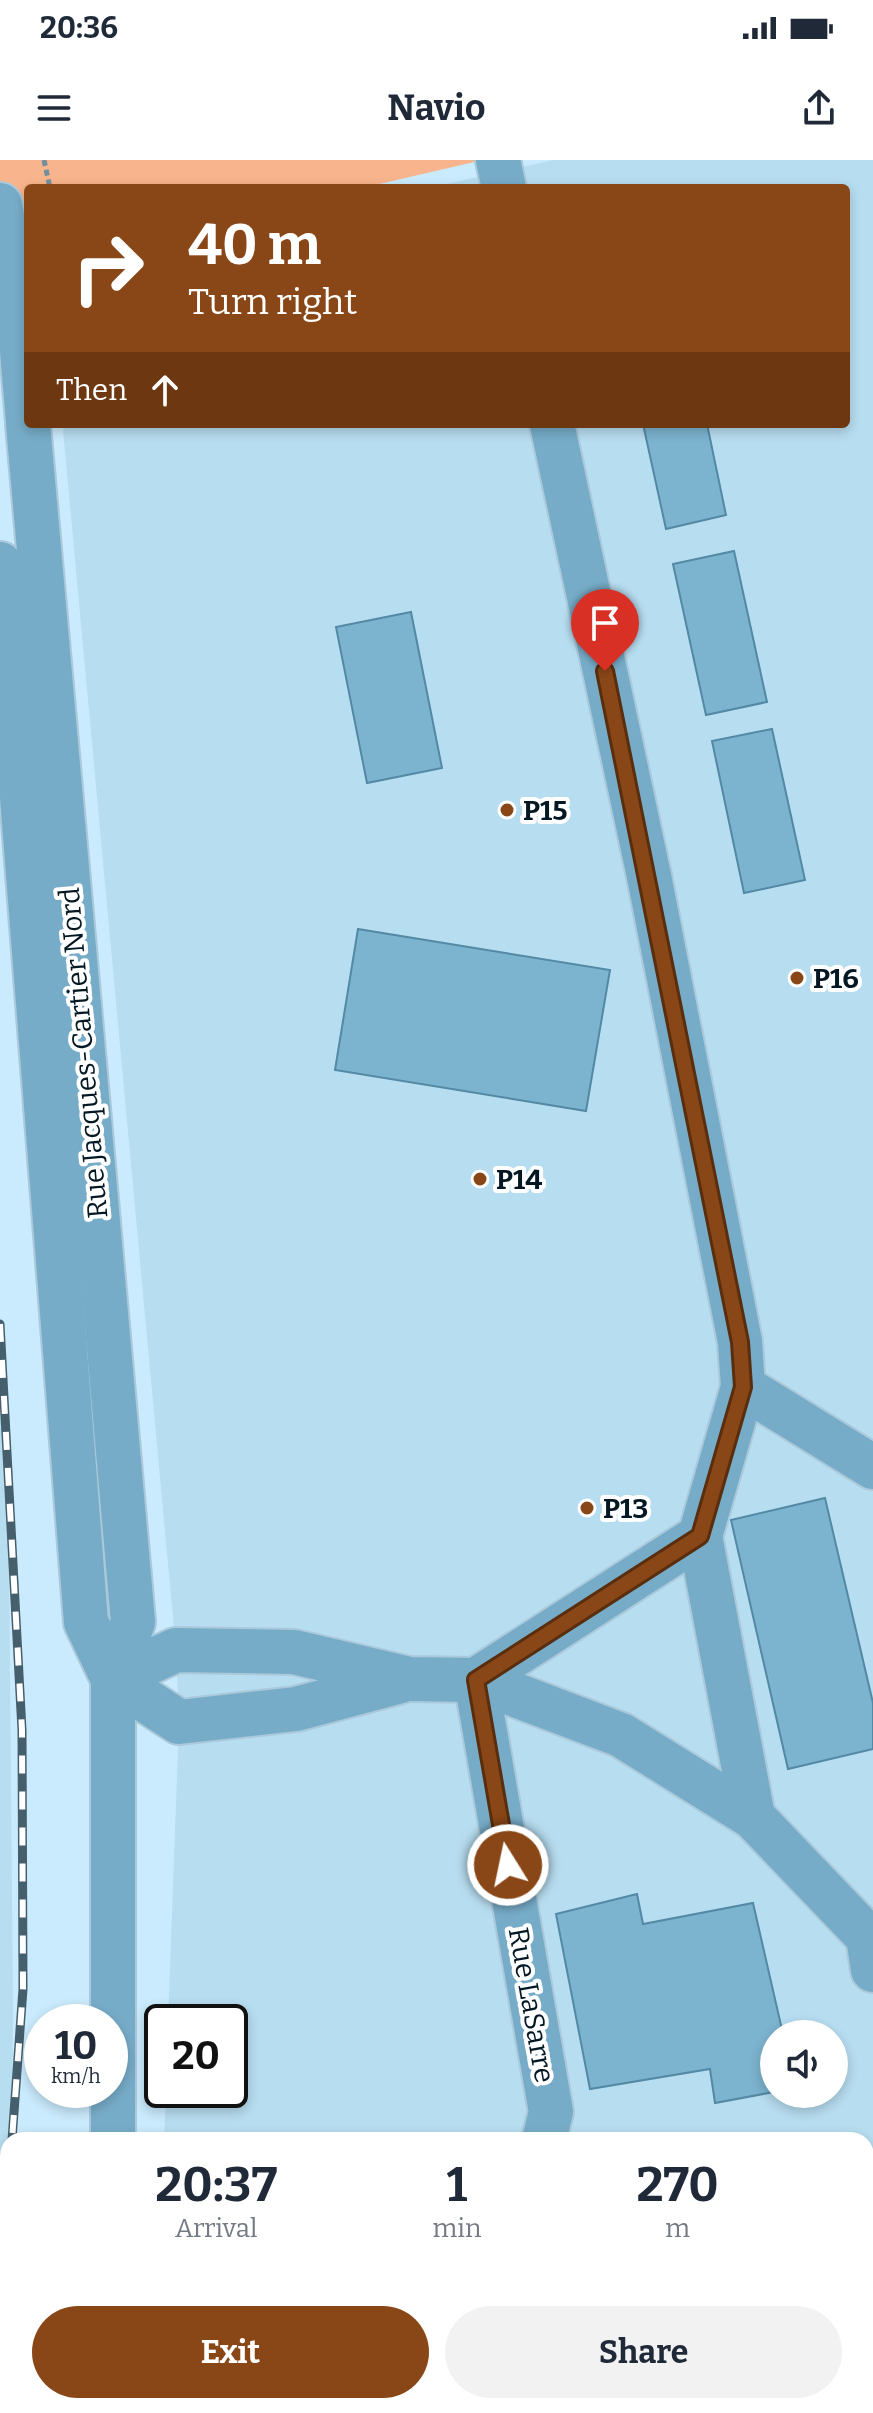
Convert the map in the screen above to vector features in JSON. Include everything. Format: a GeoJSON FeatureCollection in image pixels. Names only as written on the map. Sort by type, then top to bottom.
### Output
{"type":"FeatureCollection","features":[{"type":"Feature","properties":{"kind":"street"},"geometry":{"type":"LineString","coordinates":[[498,160],[503,184]]}},
{"type":"Feature","properties":{"kind":"street","name":"Rue Jacques-Cartier Nord"},"geometry":{"type":"LineString","coordinates":[[0,205],[18,303],[24,375]]}},
{"type":"Feature","properties":{"kind":"street","name":"Rue Jacques-Cartier Nord"},"geometry":{"type":"LineString","coordinates":[[28,428],[133,1622],[113,1679],[113,2132]]}},
{"type":"Feature","properties":{"kind":"street"},"geometry":{"type":"LineString","coordinates":[[553,428],[649,876],[740,1342],[743,1387],[700,1536],[753,1817]]}},
{"type":"Feature","properties":{"kind":"street","name":"Rue Jacques-Cartier Nord"},"geometry":{"type":"LineString","coordinates":[[0,564],[22,796],[86,1622],[113,1679]]}},
{"type":"Feature","properties":{"kind":"street"},"geometry":{"type":"LineString","coordinates":[[743,1387],[873,1467]]}},
{"type":"Feature","properties":{"kind":"street"},"geometry":{"type":"LineString","coordinates":[[476,1680],[700,1536]]}},
{"type":"Feature","properties":{"kind":"street"},"geometry":{"type":"LineString","coordinates":[[113,1679],[176,1650],[294,1652],[409,1679],[476,1680],[621,1735],[753,1817],[872,1942]]}},
{"type":"Feature","properties":{"kind":"street"},"geometry":{"type":"LineString","coordinates":[[113,1679],[179,1722],[296,1709],[409,1679]]}},
{"type":"Feature","properties":{"kind":"street","name":"Rue LaSarre"},"geometry":{"type":"LineString","coordinates":[[476,1680],[551,2112],[546,2132]]}},
{"type":"Feature","properties":{"kind":"path"},"geometry":{"type":"LineString","coordinates":[[44,160],[49,184]]}},
{"type":"Feature","properties":{"kind":"shaded area"},"geometry":{"type":"Polygon","coordinates":[[[0,160],[483,160],[379,184],[24,184],[24,275],[0,205],[0,160]]]}},
{"type":"Feature","properties":{"kind":"shaded area"},"geometry":{"type":"Polygon","coordinates":[[[553,160],[873,160],[873,2132],[164,2132],[165,2108],[248,2108],[248,2004],[169,2004],[179,1722],[176,1650],[64,428],[850,428],[850,184],[447,184],[553,160]]]}},
{"type":"Feature","properties":{"kind":"shaded area"},"geometry":{"type":"Polygon","coordinates":[[[0,1384],[8,1438],[13,2014],[12,2132],[0,2132],[0,1384]]]}},
{"type":"Feature","properties":{"kind":"building"},"geometry":{"type":"Polygon","coordinates":[[[644,428],[708,428],[726,515],[666,529],[644,428]]]}},
{"type":"Feature","properties":{"kind":"building"},"geometry":{"type":"Polygon","coordinates":[[[734,551],[767,702],[706,715],[673,564],[734,551]]]}},
{"type":"Feature","properties":{"kind":"building"},"geometry":{"type":"Polygon","coordinates":[[[411,612],[442,768],[367,783],[336,627],[411,612]]]}},
{"type":"Feature","properties":{"kind":"building"},"geometry":{"type":"Polygon","coordinates":[[[772,729],[805,880],[744,893],[712,741],[772,729]]]}},
{"type":"Feature","properties":{"kind":"building"},"geometry":{"type":"Polygon","coordinates":[[[358,929],[610,970],[586,1111],[335,1070],[358,929]]]}},
{"type":"Feature","properties":{"kind":"building"},"geometry":{"type":"Polygon","coordinates":[[[825,1498],[873,1703],[873,1749],[788,1769],[731,1520],[825,1498]]]}},
{"type":"Feature","properties":{"kind":"building"},"geometry":{"type":"Polygon","coordinates":[[[637,1894],[643,1924],[753,1903],[780,2020],[760,2020],[760,2095],[715,2103],[710,2069],[590,2089],[556,1914],[637,1894]]]}},
{"type":"Feature","properties":{"kind":"railway"},"geometry":{"type":"LineString","coordinates":[[0,1324],[22,1730],[23,1989],[13,2132]]}},
{"type":"Feature","properties":{"kind":"place","name":"P15"},"geometry":{"type":"Point","coordinates":[507,810]}},
{"type":"Feature","properties":{"kind":"place","name":"P16"},"geometry":{"type":"Point","coordinates":[797,978]}},
{"type":"Feature","properties":{"kind":"place","name":"P14"},"geometry":{"type":"Point","coordinates":[480,1179]}},
{"type":"Feature","properties":{"kind":"place","name":"P13"},"geometry":{"type":"Point","coordinates":[587,1508]}},
{"type":"Feature","properties":{"kind":"route"},"geometry":{"type":"LineString","coordinates":[[508,1865],[476,1680],[700,1536],[743,1387],[740,1342],[649,876],[605,671]]}}]}
